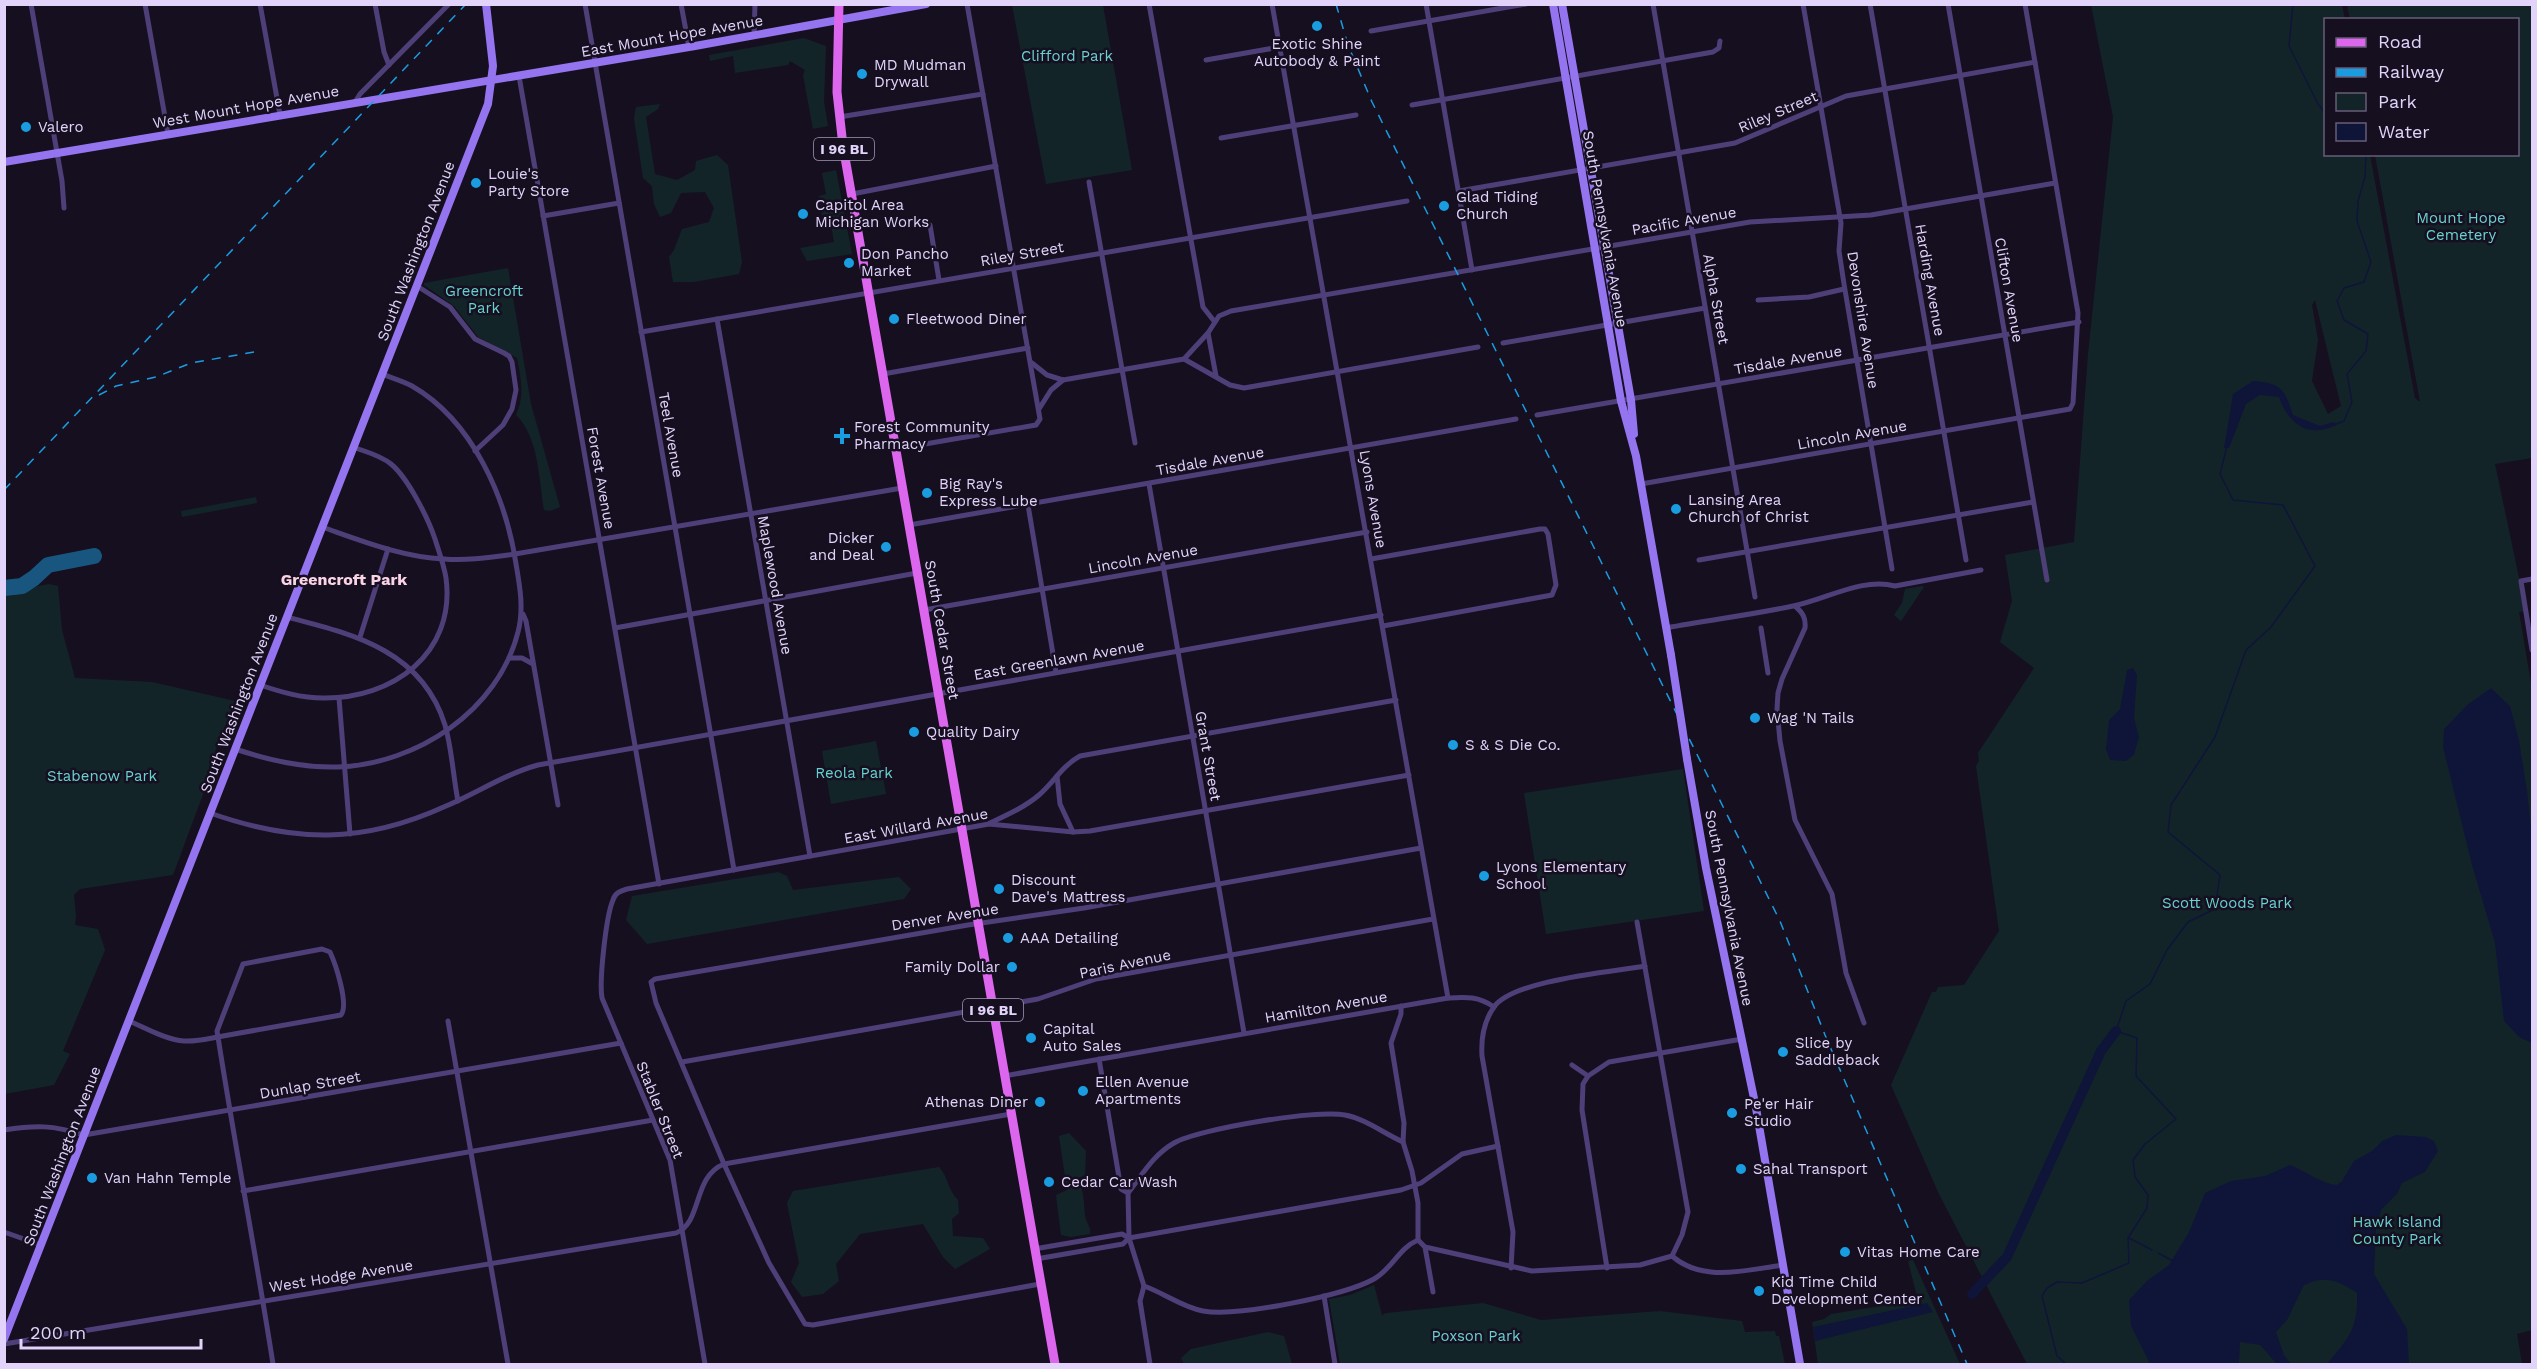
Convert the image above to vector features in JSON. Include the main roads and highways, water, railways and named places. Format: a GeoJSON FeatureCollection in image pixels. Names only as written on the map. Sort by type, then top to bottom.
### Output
{"type":"FeatureCollection","features":[{"type":"Feature","properties":{"kind":"main road","name":"South Cedar Street"},"geometry":{"type":"LineString","coordinates":[[839,4],[837,82],[839,117],[1055,1365]]}},
{"type":"Feature","properties":{"kind":"water"},"geometry":{"type":"Polygon","coordinates":[[[2253,381],[2281,389],[2293,415],[2320,426],[2334,422],[2336,425],[2317,430],[2300,426],[2288,415],[2279,397],[2260,395],[2246,404],[2229,448],[2224,448],[2233,394],[2253,381]]]}},
{"type":"Feature","properties":{"kind":"water"},"geometry":{"type":"Polygon","coordinates":[[[2133,668],[2137,675],[2134,718],[2139,737],[2134,755],[2126,761],[2110,760],[2106,749],[2109,720],[2120,709],[2127,670],[2133,668]]]}},
{"type":"Feature","properties":{"kind":"water"},"geometry":{"type":"Polygon","coordinates":[[[2491,688],[2510,706],[2519,740],[2527,790],[2532,838],[2532,1043],[2519,1037],[2504,1021],[2495,943],[2472,865],[2443,747],[2444,729],[2467,705],[2491,688]]]}},
{"type":"Feature","properties":{"kind":"water"},"geometry":{"type":"Polygon","coordinates":[[[2396,1135],[2426,1137],[2434,1141],[2438,1151],[2425,1172],[2402,1183],[2397,1194],[2381,1210],[2376,1229],[2374,1274],[2407,1329],[2409,1364],[2327,1364],[2351,1332],[2356,1315],[2357,1293],[2337,1282],[2319,1280],[2304,1285],[2287,1320],[2276,1332],[2284,1355],[2291,1364],[2277,1364],[2260,1345],[2240,1342],[2239,1364],[2150,1364],[2131,1326],[2129,1300],[2148,1280],[2169,1265],[2189,1232],[2205,1193],[2231,1181],[2265,1176],[2290,1165],[2320,1180],[2337,1185],[2354,1161],[2372,1151],[2382,1141],[2396,1135]]]}},
{"type":"Feature","properties":{"kind":"water"},"geometry":{"type":"Polygon","coordinates":[[[1927,1303],[1933,1312],[1815,1341],[1813,1327],[1927,1303]]]}},
{"type":"Feature","properties":{"kind":"waterway"},"geometry":{"type":"LineString","coordinates":[[2293,4],[2289,46],[2324,112]]}},
{"type":"Feature","properties":{"kind":"waterway"},"geometry":{"type":"LineString","coordinates":[[2334,425],[2344,421],[2352,402],[2347,374],[2366,351],[2368,334],[2344,320],[2337,301],[2344,288],[2364,282],[2371,262],[2357,221],[2358,201],[2365,177],[2366,156]]}},
{"type":"Feature","properties":{"kind":"waterway"},"geometry":{"type":"LineString","coordinates":[[2066,1364],[2057,1356],[2042,1296],[2047,1288],[2057,1282],[2082,1283],[2129,1263],[2128,1238],[2147,1208],[2148,1195],[2135,1177],[2133,1160],[2145,1144],[2176,1119],[2136,1076],[2137,1038],[2116,1031],[2126,1001],[2150,984],[2167,950],[2188,922],[2215,909],[2220,875],[2168,832],[2171,805],[2215,737],[2246,650],[2271,627],[2315,566],[2283,505],[2233,500],[2220,474],[2227,446]]}},
{"type":"Feature","properties":{"kind":"waterway"},"geometry":{"type":"LineString","coordinates":[[1972,1294],[2007,1257],[2101,1051],[2116,1031]]}},
{"type":"Feature","properties":{"kind":"waterway"},"geometry":{"type":"LineString","coordinates":[[2129,1238],[2152,1250]]}},
{"type":"Feature","properties":{"kind":"waterway"},"geometry":{"type":"LineString","coordinates":[[2158,1253],[2173,1261]]}},
{"type":"Feature","properties":{"kind":"railway"},"geometry":{"type":"LineString","coordinates":[[4,490],[466,4]]}},
{"type":"Feature","properties":{"kind":"railway"},"geometry":{"type":"LineString","coordinates":[[1336,4],[1348,45],[1372,102],[1780,921],[1825,1035],[1967,1364]]}},
{"type":"Feature","properties":{"kind":"railway"},"geometry":{"type":"LineString","coordinates":[[99,395],[116,386],[156,377],[191,363],[254,352]]}},
{"type":"Feature","properties":{"kind":"place","name":"Exotic Shine Autobody & Paint"},"geometry":{"type":"Point","coordinates":[1317,26]}},
{"type":"Feature","properties":{"kind":"place","name":"MD Mudman Drywall"},"geometry":{"type":"Point","coordinates":[862,74]}},
{"type":"Feature","properties":{"kind":"place","name":"Valero"},"geometry":{"type":"Point","coordinates":[26,127]}},
{"type":"Feature","properties":{"kind":"place","name":"Louie's Party Store"},"geometry":{"type":"Point","coordinates":[476,183]}},
{"type":"Feature","properties":{"kind":"place","name":"Glad Tiding Church"},"geometry":{"type":"Point","coordinates":[1444,206]}},
{"type":"Feature","properties":{"kind":"place","name":"Capitol Area Michigan Works"},"geometry":{"type":"Point","coordinates":[803,214]}},
{"type":"Feature","properties":{"kind":"place","name":"Don Pancho Market"},"geometry":{"type":"Point","coordinates":[849,263]}},
{"type":"Feature","properties":{"kind":"place","name":"Fleetwood Diner"},"geometry":{"type":"Point","coordinates":[894,319]}},
{"type":"Feature","properties":{"kind":"place","name":"Forest Community Pharmacy"},"geometry":{"type":"Point","coordinates":[842,436]}},
{"type":"Feature","properties":{"kind":"place","name":"Big Ray's Express Lube"},"geometry":{"type":"Point","coordinates":[927,493]}},
{"type":"Feature","properties":{"kind":"place","name":"Lansing Area Church of Christ"},"geometry":{"type":"Point","coordinates":[1676,509]}},
{"type":"Feature","properties":{"kind":"place","name":"Dicker and Deal"},"geometry":{"type":"Point","coordinates":[886,547]}},
{"type":"Feature","properties":{"kind":"place","name":"Wag 'N Tails"},"geometry":{"type":"Point","coordinates":[1755,718]}},
{"type":"Feature","properties":{"kind":"place","name":"Quality Dairy"},"geometry":{"type":"Point","coordinates":[914,732]}},
{"type":"Feature","properties":{"kind":"place","name":"S & S Die Co."},"geometry":{"type":"Point","coordinates":[1453,745]}},
{"type":"Feature","properties":{"kind":"place","name":"Lyons Elementary School"},"geometry":{"type":"Point","coordinates":[1484,876]}},
{"type":"Feature","properties":{"kind":"place","name":"Discount Dave's Mattress"},"geometry":{"type":"Point","coordinates":[999,889]}},
{"type":"Feature","properties":{"kind":"place","name":"AAA Detailing"},"geometry":{"type":"Point","coordinates":[1008,938]}},
{"type":"Feature","properties":{"kind":"place","name":"Family Dollar"},"geometry":{"type":"Point","coordinates":[1012,967]}},
{"type":"Feature","properties":{"kind":"place","name":"Capital Auto Sales"},"geometry":{"type":"Point","coordinates":[1031,1038]}},
{"type":"Feature","properties":{"kind":"place","name":"Slice by Saddleback"},"geometry":{"type":"Point","coordinates":[1783,1052]}},
{"type":"Feature","properties":{"kind":"place","name":"Ellen Avenue Apartments"},"geometry":{"type":"Point","coordinates":[1083,1091]}},
{"type":"Feature","properties":{"kind":"place","name":"Athenas Diner"},"geometry":{"type":"Point","coordinates":[1040,1102]}},
{"type":"Feature","properties":{"kind":"place","name":"Pe'er Hair Studio"},"geometry":{"type":"Point","coordinates":[1732,1113]}},
{"type":"Feature","properties":{"kind":"place","name":"Sahal Transport"},"geometry":{"type":"Point","coordinates":[1741,1169]}},
{"type":"Feature","properties":{"kind":"place","name":"Van Hahn Temple"},"geometry":{"type":"Point","coordinates":[92,1178]}},
{"type":"Feature","properties":{"kind":"place","name":"Cedar Car Wash"},"geometry":{"type":"Point","coordinates":[1049,1182]}},
{"type":"Feature","properties":{"kind":"place","name":"Vitas Home Care"},"geometry":{"type":"Point","coordinates":[1845,1252]}},
{"type":"Feature","properties":{"kind":"place","name":"Kid Time Child Development Center"},"geometry":{"type":"Point","coordinates":[1759,1291]}},
{"type":"Feature","properties":{"kind":"district","name":"Greencroft Park"},"geometry":{"type":"Point","coordinates":[344,579]}},
{"type":"Feature","properties":{"kind":"park label","name":"Clifford Park"},"geometry":{"type":"Point","coordinates":[1067,56]}},
{"type":"Feature","properties":{"kind":"park label","name":"Mount Hope Cemetery"},"geometry":{"type":"Point","coordinates":[2461,226]}},
{"type":"Feature","properties":{"kind":"park label","name":"Reola Park"},"geometry":{"type":"Point","coordinates":[854,773]}},
{"type":"Feature","properties":{"kind":"park label","name":"Stabenow Park"},"geometry":{"type":"Point","coordinates":[102,776]}},
{"type":"Feature","properties":{"kind":"park label","name":"Scott Woods Park"},"geometry":{"type":"Point","coordinates":[2227,903]}},
{"type":"Feature","properties":{"kind":"park label","name":"Hawk Island County Park"},"geometry":{"type":"Point","coordinates":[2397,1230]}},
{"type":"Feature","properties":{"kind":"park label","name":"Poxson Park"},"geometry":{"type":"Point","coordinates":[1476,1336]}}]}
